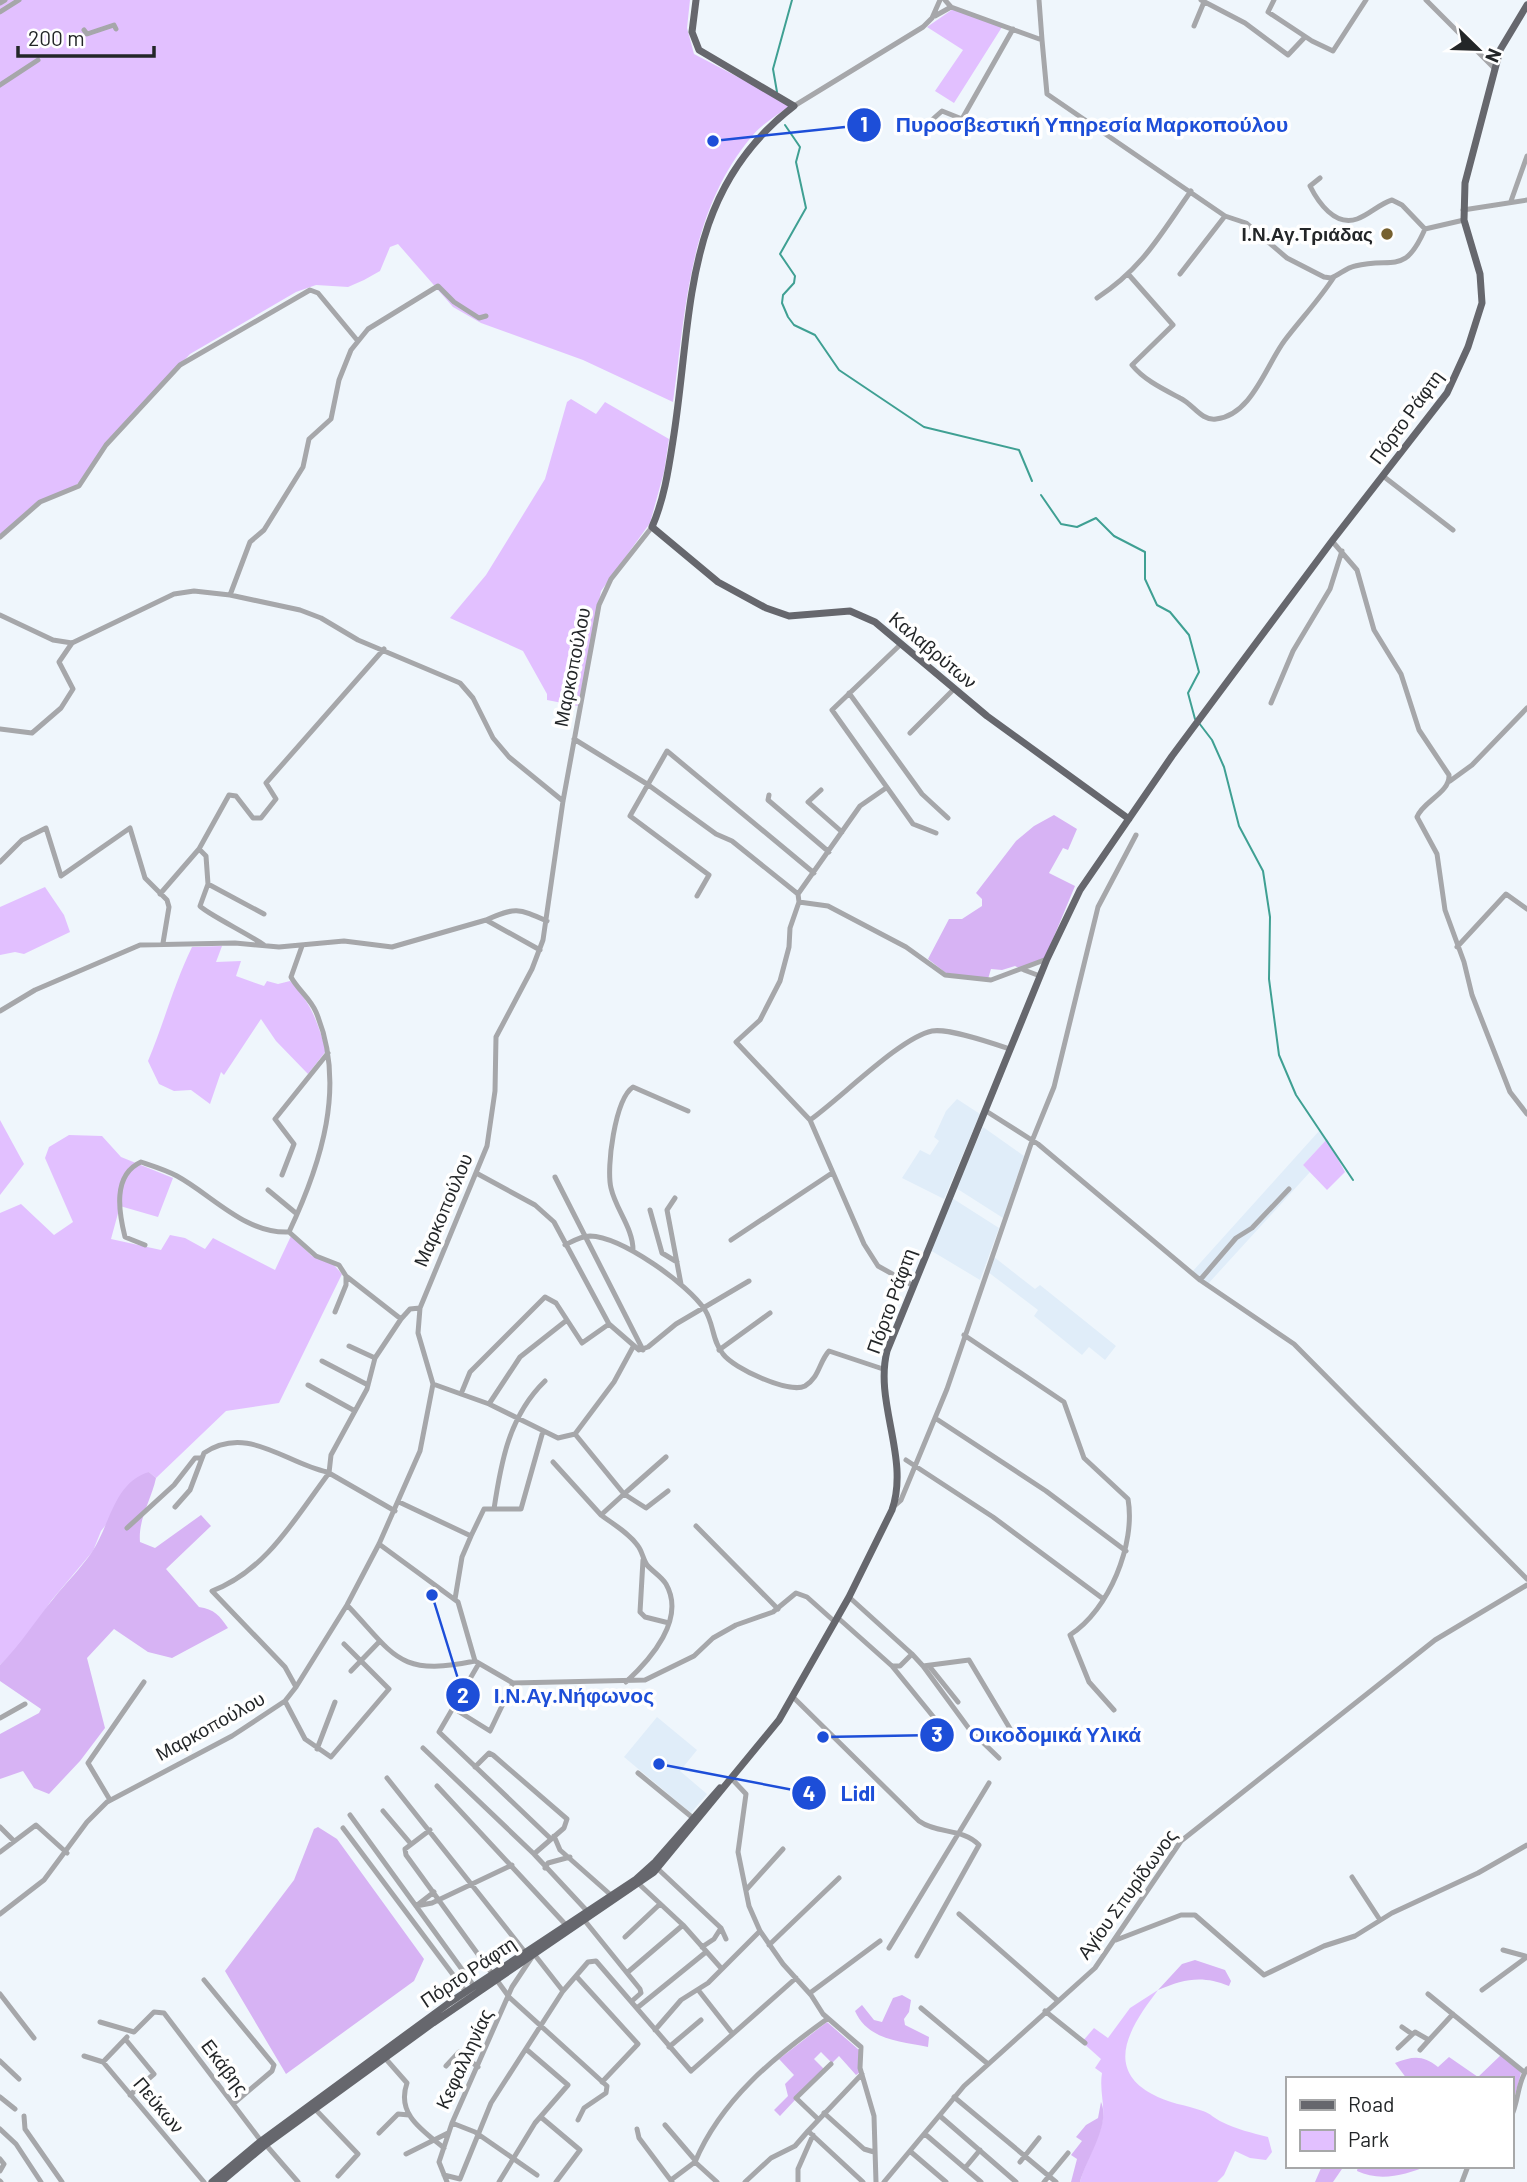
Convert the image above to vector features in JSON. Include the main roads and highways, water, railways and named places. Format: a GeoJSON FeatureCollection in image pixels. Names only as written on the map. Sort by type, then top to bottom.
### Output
{"type":"FeatureCollection","features":[{"type":"Feature","properties":{"kind":"main road","name":"Μαρκοπούλου"},"geometry":{"type":"LineString","coordinates":[[652,527],[667,483],[697,260],[712,211],[732,172],[758,136],[794,106],[699,50],[692,32],[696,0]]}},
{"type":"Feature","properties":{"kind":"main road","name":"Πόρτο Ράφτη"},"geometry":{"type":"LineString","coordinates":[[212,2182],[474,1986],[534,1954],[640,1885],[658,1869],[768,1735],[793,1697],[849,1597],[893,1507],[897,1481],[883,1369],[890,1341],[1077,887],[1201,716],[1453,383],[1480,312],[1480,274],[1464,220],[1465,183],[1503,42],[1527,5]]}},
{"type":"Feature","properties":{"kind":"main road","name":"Καλαβρύτων"},"geometry":{"type":"LineString","coordinates":[[652,527],[718,582],[766,608],[797,616],[850,611],[876,622],[954,689],[1126,820]]}},
{"type":"Feature","properties":{"kind":"main road","name":"Πόρτο Ράφτη"},"geometry":{"type":"LineString","coordinates":[[1056,938],[1080,890],[1126,820]]}},
{"type":"Feature","properties":{"kind":"main road","name":"Πόρτο Ράφτη"},"geometry":{"type":"LineString","coordinates":[[221,2182],[263,2143],[385,2058],[525,1952],[612,1896],[649,1868],[731,1779]]}},
{"type":"Feature","properties":{"kind":"waterway"},"geometry":{"type":"LineString","coordinates":[[777,92],[773,69],[792,0]]}},
{"type":"Feature","properties":{"kind":"waterway"},"geometry":{"type":"LineString","coordinates":[[785,125],[800,147],[796,162],[806,208],[780,254],[795,276],[794,283],[783,295],[782,303],[788,317],[794,325],[815,335],[839,370],[924,427],[1019,450],[1032,481]]}},
{"type":"Feature","properties":{"kind":"waterway"},"geometry":{"type":"LineString","coordinates":[[1041,495],[1061,524],[1077,527],[1096,518],[1114,536],[1145,552],[1145,579],[1157,605],[1170,612],[1189,635],[1199,672],[1188,693],[1195,719]]}},
{"type":"Feature","properties":{"kind":"waterway"},"geometry":{"type":"LineString","coordinates":[[1199,723],[1212,740],[1224,767],[1239,826],[1263,871],[1270,917],[1269,979],[1279,1055],[1296,1095],[1353,1180]]}},
{"type":"Feature","properties":{"kind":"place","name":"Πυροσβεστική Υπηρεσία Μαρκοπούλου"},"geometry":{"type":"Point","coordinates":[713,141]}},
{"type":"Feature","properties":{"kind":"place","name":"Ι.Ν.Αγ.Τριάδας"},"geometry":{"type":"Point","coordinates":[1387,234]}},
{"type":"Feature","properties":{"kind":"place","name":"Ι.Ν.Αγ.Νήφωνος"},"geometry":{"type":"Point","coordinates":[432,1595]}},
{"type":"Feature","properties":{"kind":"place","name":"Οικοδομικά Υλικά"},"geometry":{"type":"Point","coordinates":[823,1737]}},
{"type":"Feature","properties":{"kind":"place","name":"Lidl"},"geometry":{"type":"Point","coordinates":[659,1764]}}]}
